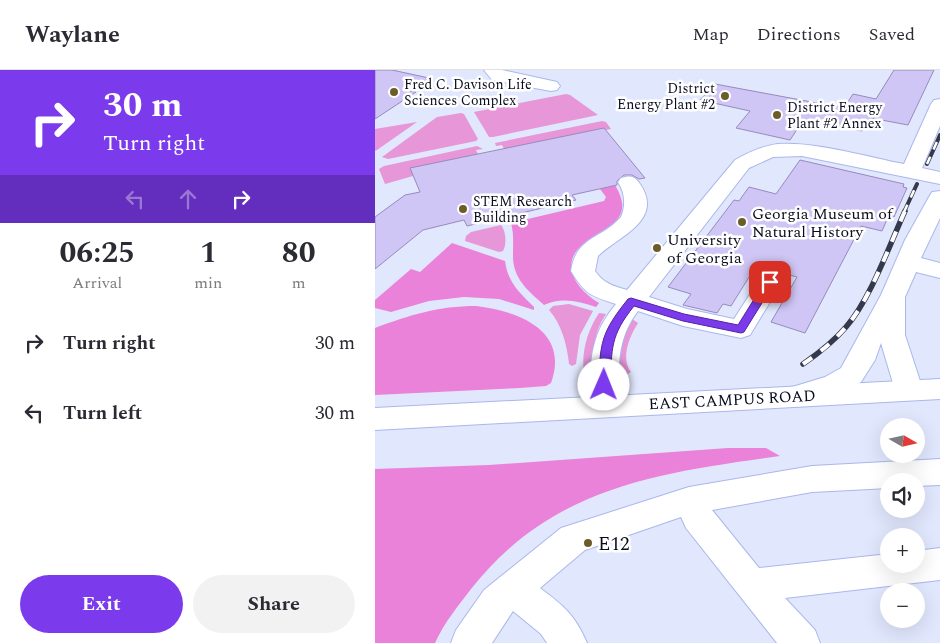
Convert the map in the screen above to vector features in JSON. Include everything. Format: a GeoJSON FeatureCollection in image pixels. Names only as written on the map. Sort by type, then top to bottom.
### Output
{"type":"FeatureCollection","features":[{"type":"Feature","properties":{"kind":"street"},"geometry":{"type":"LineString","coordinates":[[492,70],[498,76],[551,86]]}},
{"type":"Feature","properties":{"kind":"street"},"geometry":{"type":"LineString","coordinates":[[910,172],[940,104]]}},
{"type":"Feature","properties":{"kind":"street"},"geometry":{"type":"LineString","coordinates":[[604,406],[607,342],[615,322],[742,164],[763,152],[801,150],[940,178]]}},
{"type":"Feature","properties":{"kind":"street"},"geometry":{"type":"LineString","coordinates":[[628,182],[634,192],[636,208],[634,215],[621,230],[590,250],[586,256],[583,271],[592,285],[599,290],[631,302],[683,317],[741,330],[770,282]]}},
{"type":"Feature","properties":{"kind":"street"},"geometry":{"type":"LineString","coordinates":[[796,396],[835,384],[851,375],[861,360],[870,337],[894,295],[907,262],[940,197]]}},
{"type":"Feature","properties":{"kind":"street"},"geometry":{"type":"LineString","coordinates":[[907,262],[940,271]]}},
{"type":"Feature","properties":{"kind":"street"},"geometry":{"type":"LineString","coordinates":[[894,295],[892,335],[909,390]]}},
{"type":"Feature","properties":{"kind":"street","name":"EAST CAMPUS ROAD"},"geometry":{"type":"LineString","coordinates":[[375,418],[940,389]]}},
{"type":"Feature","properties":{"kind":"street"},"geometry":{"type":"LineString","coordinates":[[470,643],[497,602],[573,539],[689,501],[812,479],[940,472]]}},
{"type":"Feature","properties":{"kind":"street"},"geometry":{"type":"LineString","coordinates":[[689,501],[698,518],[751,585],[801,643]]}},
{"type":"Feature","properties":{"kind":"street"},"geometry":{"type":"LineString","coordinates":[[751,585],[940,564]]}},
{"type":"Feature","properties":{"kind":"street"},"geometry":{"type":"LineString","coordinates":[[513,589],[554,622],[568,643]]}},
{"type":"Feature","properties":{"kind":"shaded area"},"geometry":{"type":"Polygon","coordinates":[[[566,94],[598,115],[489,137],[474,112],[566,94]]]}},
{"type":"Feature","properties":{"kind":"shaded area"},"geometry":{"type":"Polygon","coordinates":[[[464,114],[478,139],[476,141],[388,159],[382,157],[437,117],[464,114]]]}},
{"type":"Feature","properties":{"kind":"shaded area"},"geometry":{"type":"Polygon","coordinates":[[[602,121],[606,122],[611,129],[606,130],[604,128],[504,149],[502,145],[496,146],[495,143],[602,121]]]}},
{"type":"Feature","properties":{"kind":"shaded area"},"geometry":{"type":"Polygon","coordinates":[[[417,122],[377,150],[375,151],[375,129],[417,122]]]}},
{"type":"Feature","properties":{"kind":"shaded area"},"geometry":{"type":"Polygon","coordinates":[[[477,146],[483,149],[476,150],[478,154],[411,168],[413,176],[385,184],[379,169],[384,166],[477,146]]]}},
{"type":"Feature","properties":{"kind":"shaded area"},"geometry":{"type":"Polygon","coordinates":[[[615,185],[621,197],[622,207],[620,215],[615,222],[582,245],[575,253],[572,261],[571,269],[578,284],[591,298],[599,303],[596,307],[570,301],[557,301],[544,305],[522,283],[515,270],[511,223],[604,201],[606,197],[600,189],[615,185]]]}},
{"type":"Feature","properties":{"kind":"shaded area"},"geometry":{"type":"Polygon","coordinates":[[[501,225],[505,238],[503,251],[499,252],[465,241],[466,236],[471,232],[501,225]]]}},
{"type":"Feature","properties":{"kind":"shaded area"},"geometry":{"type":"Polygon","coordinates":[[[452,243],[505,261],[506,269],[512,281],[519,292],[534,307],[534,310],[499,299],[464,297],[429,301],[391,312],[375,308],[375,300],[411,269],[420,272],[452,243]]]}},
{"type":"Feature","properties":{"kind":"shaded area"},"geometry":{"type":"Polygon","coordinates":[[[569,304],[593,311],[580,335],[576,364],[572,366],[569,364],[561,329],[549,310],[553,306],[569,304]]]}},
{"type":"Feature","properties":{"kind":"shaded area"},"geometry":{"type":"Polygon","coordinates":[[[462,306],[476,306],[508,313],[523,319],[536,326],[547,337],[553,349],[555,365],[551,383],[546,386],[520,388],[375,395],[375,328],[424,312],[462,306]]]}},
{"type":"Feature","properties":{"kind":"shaded area"},"geometry":{"type":"Polygon","coordinates":[[[599,313],[606,314],[595,340],[591,364],[585,380],[583,362],[585,345],[599,313]]]}},
{"type":"Feature","properties":{"kind":"shaded area"},"geometry":{"type":"Polygon","coordinates":[[[632,319],[638,323],[627,347],[626,360],[631,372],[625,376],[620,370],[618,356],[625,332],[632,319]]]}},
{"type":"Feature","properties":{"kind":"shaded area"},"geometry":{"type":"Polygon","coordinates":[[[728,448],[766,448],[780,456],[692,469],[650,478],[610,490],[572,506],[536,527],[503,554],[461,602],[435,643],[375,643],[375,469],[489,465],[728,448]]]}},
{"type":"Feature","properties":{"kind":"building","name":"Fred C. Davison Life Sciences Complex"},"geometry":{"type":"Polygon","coordinates":[[[375,70],[392,70],[429,78],[410,91],[416,92],[375,119],[375,70]]]}},
{"type":"Feature","properties":{"kind":"building"},"geometry":{"type":"Polygon","coordinates":[[[894,70],[934,70],[908,125],[871,118],[862,131],[804,119],[790,140],[736,128],[750,111],[700,100],[715,84],[844,108],[853,94],[876,99],[894,70]]]}},
{"type":"Feature","properties":{"kind":"building","name":"STEM Research Building"},"geometry":{"type":"Polygon","coordinates":[[[604,128],[645,178],[639,179],[632,175],[624,175],[617,181],[617,185],[572,195],[576,200],[467,226],[464,220],[423,230],[375,269],[375,217],[405,195],[420,192],[410,168],[604,128]]]}},
{"type":"Feature","properties":{"kind":"building"},"geometry":{"type":"Polygon","coordinates":[[[800,160],[904,184],[903,187],[907,188],[894,217],[889,215],[882,231],[861,226],[805,333],[771,322],[797,277],[756,266],[731,306],[723,304],[717,313],[683,305],[691,294],[668,287],[734,200],[739,201],[749,187],[776,194],[800,160]]]}},
{"type":"Feature","properties":{"kind":"railway"},"geometry":{"type":"LineString","coordinates":[[927,164],[940,135]]}},
{"type":"Feature","properties":{"kind":"railway"},"geometry":{"type":"LineString","coordinates":[[904,212],[917,184]]}},
{"type":"Feature","properties":{"kind":"railway"},"geometry":{"type":"LineString","coordinates":[[803,364],[831,342],[846,327],[864,302],[905,211]]}},
{"type":"Feature","properties":{"kind":"place","name":"Fred C. Davison Life Sciences Complex"},"geometry":{"type":"Point","coordinates":[394,92]}},
{"type":"Feature","properties":{"kind":"place","name":"District Energy Plant #2"},"geometry":{"type":"Point","coordinates":[725,96]}},
{"type":"Feature","properties":{"kind":"place","name":"District Energy Plant #2 Annex"},"geometry":{"type":"Point","coordinates":[777,115]}},
{"type":"Feature","properties":{"kind":"place","name":"STEM Research Building"},"geometry":{"type":"Point","coordinates":[463,209]}},
{"type":"Feature","properties":{"kind":"place","name":"Georgia Museum of Natural History"},"geometry":{"type":"Point","coordinates":[742,222]}},
{"type":"Feature","properties":{"kind":"place","name":"University of Georgia"},"geometry":{"type":"Point","coordinates":[657,248]}},
{"type":"Feature","properties":{"kind":"place","name":"E12"},"geometry":{"type":"Point","coordinates":[588,543]}},
{"type":"Feature","properties":{"kind":"route"},"geometry":{"type":"LineString","coordinates":[[604,385],[606,346],[609,336],[615,322],[631,302],[683,317],[741,330],[770,282]]}}]}
